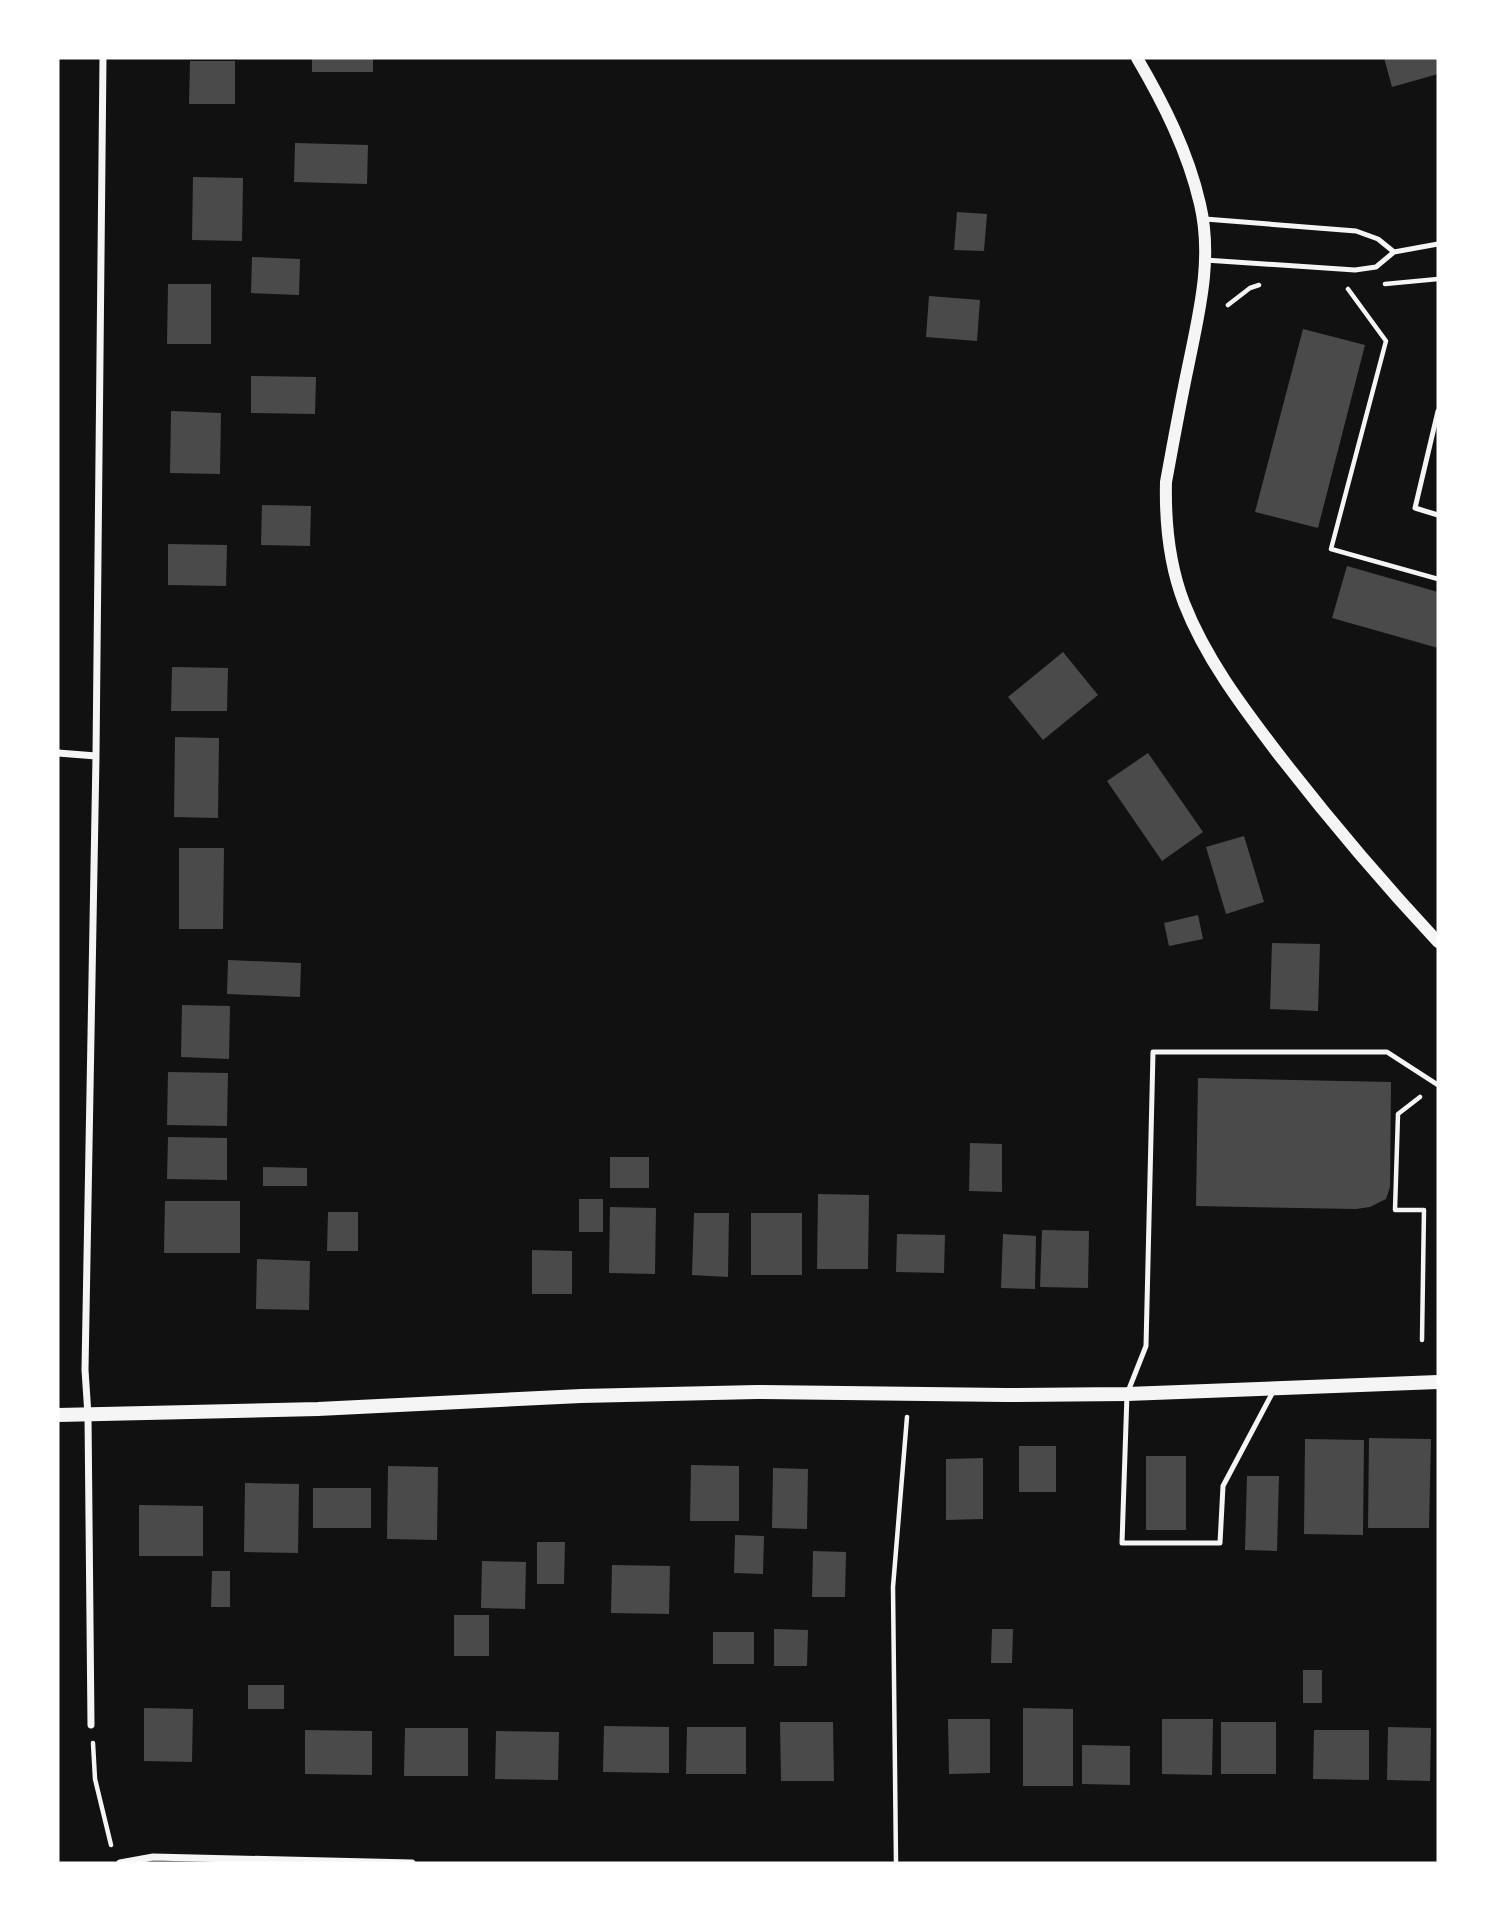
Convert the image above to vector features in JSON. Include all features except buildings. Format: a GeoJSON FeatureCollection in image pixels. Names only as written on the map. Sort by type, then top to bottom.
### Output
{"type":"FeatureCollection","features":[{"type":"Feature","properties":{"kind":"main road"},"geometry":{"type":"LineString","coordinates":[[58,1415],[318,1409],[581,1396],[757,1392],[1127,1394],[1438,1382]]}},
{"type":"Feature","properties":{"kind":"street"},"geometry":{"type":"LineString","coordinates":[[91,1725],[88,1415],[85,1370],[96,756],[103,58]]}},
{"type":"Feature","properties":{"kind":"street"},"geometry":{"type":"LineString","coordinates":[[1137,58],[1176,133],[1191,173],[1202,219],[1205,285],[1166,482],[1171,557],[1184,602],[1205,649],[1242,707],[1352,846],[1438,942]]}},
{"type":"Feature","properties":{"kind":"street"},"geometry":{"type":"LineString","coordinates":[[58,753],[96,756]]}},
{"type":"Feature","properties":{"kind":"street"},"geometry":{"type":"LineString","coordinates":[[120,1863],[153,1857],[412,1863]]}},
{"type":"Feature","properties":{"kind":"lane"},"geometry":{"type":"LineString","coordinates":[[1202,219],[1356,231],[1378,239],[1394,253]]}},
{"type":"Feature","properties":{"kind":"lane"},"geometry":{"type":"LineString","coordinates":[[1205,260],[1355,270],[1376,267],[1394,253],[1436,245],[1438,255]]}},
{"type":"Feature","properties":{"kind":"lane"},"geometry":{"type":"LineString","coordinates":[[1438,411],[1415,508],[1438,515]]}},
{"type":"Feature","properties":{"kind":"lane"},"geometry":{"type":"LineString","coordinates":[[1275,1389],[1223,1486],[1220,1543],[1122,1543],[1127,1394],[1146,1346],[1153,1052],[1387,1052],[1438,1085]]}},
{"type":"Feature","properties":{"kind":"path"},"geometry":{"type":"LineString","coordinates":[[1346,286],[1386,341],[1331,549],[1438,579]]}},
{"type":"Feature","properties":{"kind":"path"},"geometry":{"type":"LineString","coordinates":[[1422,1340],[1424,1210],[1395,1210],[1395,1196],[1398,1114],[1422,1095],[1431,1081]]}},
{"type":"Feature","properties":{"kind":"path"},"geometry":{"type":"LineString","coordinates":[[896,1863],[893,1587],[909,1392]]}},
{"type":"Feature","properties":{"kind":"path"},"geometry":{"type":"LineString","coordinates":[[91,1725],[95,1779],[113,1852]]}}]}
